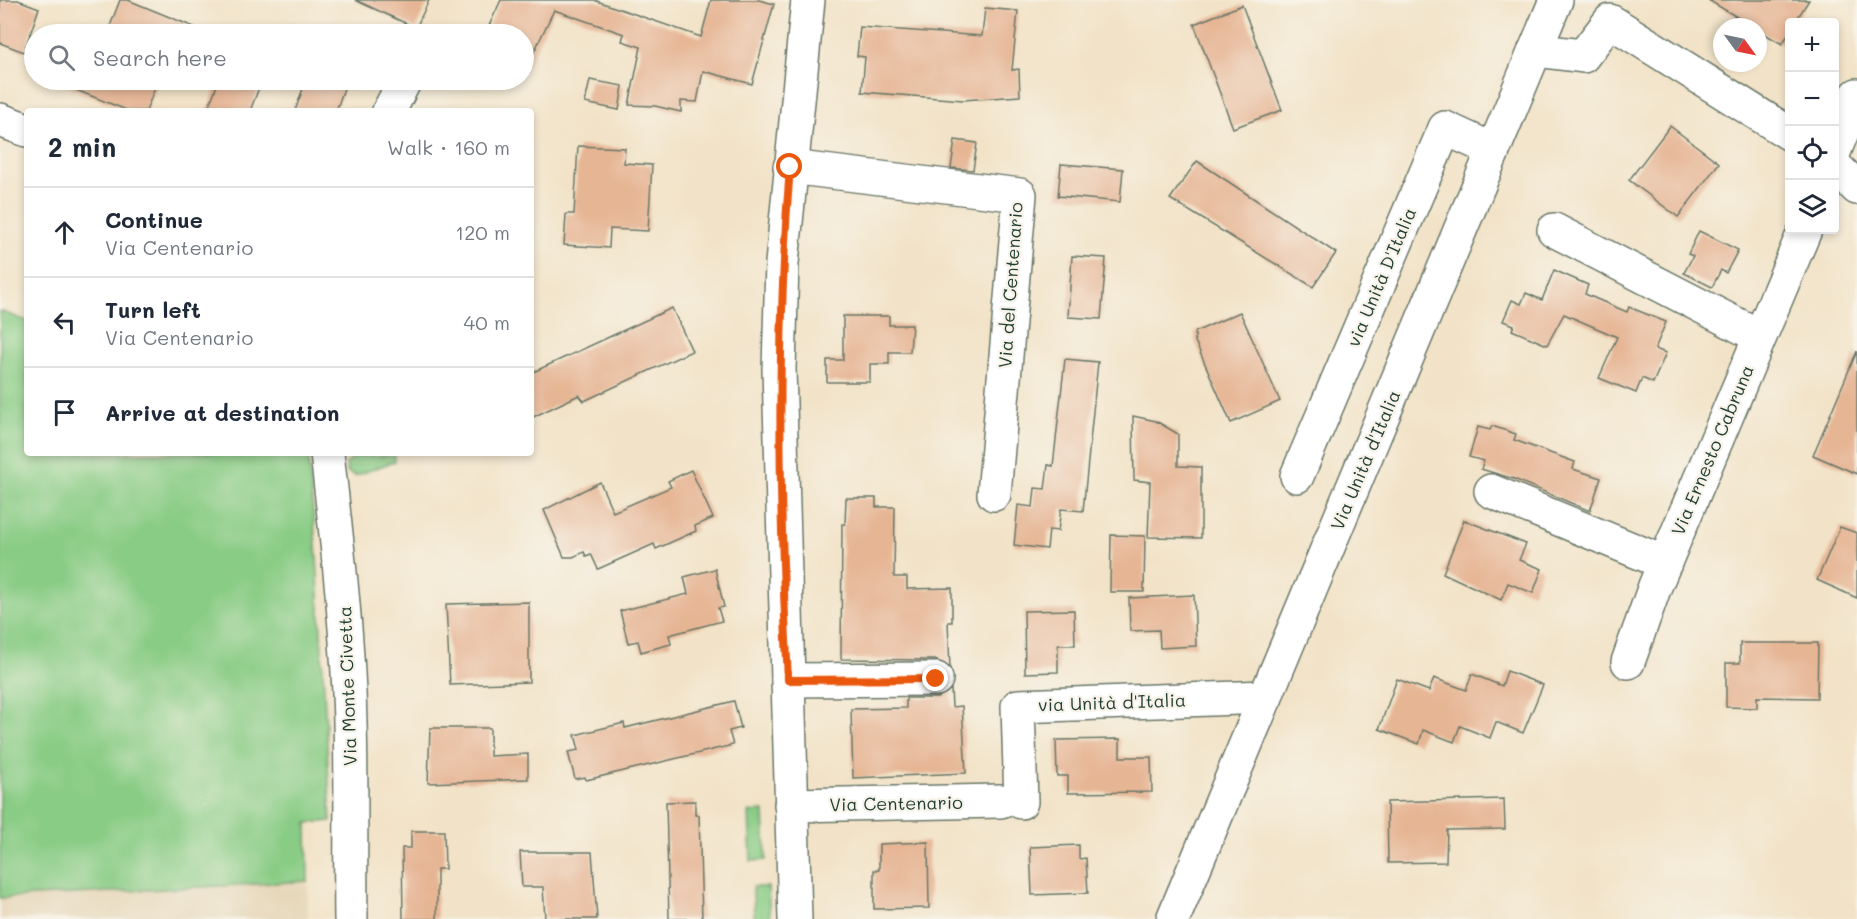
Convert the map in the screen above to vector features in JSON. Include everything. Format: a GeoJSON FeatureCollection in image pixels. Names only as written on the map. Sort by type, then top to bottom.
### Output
{"type":"FeatureCollection","features":[{"type":"Feature","properties":{"kind":"street"},"geometry":{"type":"LineString","coordinates":[[795,919],[779,369],[782,263],[808,0]]}},
{"type":"Feature","properties":{"kind":"street","name":"Via Unità d'Italia"},"geometry":{"type":"LineString","coordinates":[[1173,919],[1556,0]]}},
{"type":"Feature","properties":{"kind":"street"},"geometry":{"type":"LineString","coordinates":[[1535,50],[1583,56],[1610,21],[1785,131]]}},
{"type":"Feature","properties":{"kind":"street"},"geometry":{"type":"LineString","coordinates":[[391,108],[400,90]]}},
{"type":"Feature","properties":{"kind":"street"},"geometry":{"type":"LineString","coordinates":[[1839,140],[1857,95]]}},
{"type":"Feature","properties":{"kind":"street"},"geometry":{"type":"LineString","coordinates":[[0,120],[24,129]]}},
{"type":"Feature","properties":{"kind":"street","name":"via Unità D'Italia"},"geometry":{"type":"LineString","coordinates":[[1297,476],[1445,128],[1493,150]]}},
{"type":"Feature","properties":{"kind":"street","name":"Via del Centenario"},"geometry":{"type":"LineString","coordinates":[[790,167],[1020,195],[994,494]]}},
{"type":"Feature","properties":{"kind":"street"},"geometry":{"type":"LineString","coordinates":[[1839,170],[1857,188]]}},
{"type":"Feature","properties":{"kind":"street"},"geometry":{"type":"LineString","coordinates":[[1554,230],[1760,336]]}},
{"type":"Feature","properties":{"kind":"street","name":"Via Ernesto Cabruna"},"geometry":{"type":"LineString","coordinates":[[1628,662],[1665,563],[1803,234]]}},
{"type":"Feature","properties":{"kind":"street","name":"Via Monte Civetta"},"geometry":{"type":"LineString","coordinates":[[327,456],[346,631],[350,723],[351,919]]}},
{"type":"Feature","properties":{"kind":"street"},"geometry":{"type":"LineString","coordinates":[[1491,491],[1665,563]]}},
{"type":"Feature","properties":{"kind":"street"},"geometry":{"type":"LineString","coordinates":[[788,680],[936,679]]}},
{"type":"Feature","properties":{"kind":"street","name":"via Unità d'Italia"},"geometry":{"type":"LineString","coordinates":[[1011,802],[1018,706],[1266,697]]}},
{"type":"Feature","properties":{"kind":"street","name":"Via Centenario"},"geometry":{"type":"LineString","coordinates":[[791,806],[1011,802]]}},
{"type":"Feature","properties":{"kind":"shaded area"},"geometry":{"type":"Polygon","coordinates":[[[308,881],[308,919],[0,919],[0,898],[308,881]]]}},
{"type":"Feature","properties":{"kind":"green space"},"geometry":{"type":"Polygon","coordinates":[[[0,311],[24,320],[24,456],[308,456],[317,557],[331,821],[307,823],[308,881],[0,898],[0,311]]]}},
{"type":"Feature","properties":{"kind":"green space"},"geometry":{"type":"Polygon","coordinates":[[[356,456],[395,456],[395,461],[355,476],[347,472],[346,464],[356,456]]]}},
{"type":"Feature","properties":{"kind":"green space"},"geometry":{"type":"Polygon","coordinates":[[[764,811],[766,860],[751,861],[749,812],[764,811]]]}},
{"type":"Feature","properties":{"kind":"green space"},"geometry":{"type":"Polygon","coordinates":[[[753,887],[768,887],[770,919],[754,919],[753,887]]]}},
{"type":"Feature","properties":{"kind":"building"},"geometry":{"type":"Polygon","coordinates":[[[0,0],[18,0],[39,8],[34,24],[24,24],[24,52],[0,43],[0,0]]]}},
{"type":"Feature","properties":{"kind":"building"},"geometry":{"type":"Polygon","coordinates":[[[120,0],[128,0],[187,24],[111,24],[120,0]]]}},
{"type":"Feature","properties":{"kind":"building"},"geometry":{"type":"Polygon","coordinates":[[[355,0],[429,0],[418,24],[407,24],[355,0]]]}},
{"type":"Feature","properties":{"kind":"building"},"geometry":{"type":"Polygon","coordinates":[[[501,0],[594,0],[701,37],[711,0],[759,0],[774,4],[752,84],[703,71],[697,102],[681,101],[681,112],[655,106],[629,105],[641,47],[622,41],[624,34],[554,10],[534,52],[534,24],[490,24],[501,0]]]}},
{"type":"Feature","properties":{"kind":"building"},"geometry":{"type":"Polygon","coordinates":[[[1708,0],[1809,0],[1798,18],[1785,18],[1785,40],[1782,44],[1767,35],[1767,18],[1739,18],[1708,0]]]}},
{"type":"Feature","properties":{"kind":"building"},"geometry":{"type":"Polygon","coordinates":[[[1242,5],[1282,110],[1233,128],[1194,24],[1242,5]]]}},
{"type":"Feature","properties":{"kind":"building"},"geometry":{"type":"Polygon","coordinates":[[[985,8],[1018,11],[1012,70],[1019,69],[1020,96],[963,100],[862,92],[865,57],[857,56],[860,27],[982,36],[985,8]]]}},
{"type":"Feature","properties":{"kind":"building"},"geometry":{"type":"Polygon","coordinates":[[[590,80],[623,86],[619,110],[585,103],[590,80]]]}},
{"type":"Feature","properties":{"kind":"building"},"geometry":{"type":"Polygon","coordinates":[[[76,90],[154,90],[147,108],[121,108],[76,90]]]}},
{"type":"Feature","properties":{"kind":"building"},"geometry":{"type":"Polygon","coordinates":[[[215,90],[258,90],[251,108],[208,108],[215,90]]]}},
{"type":"Feature","properties":{"kind":"building"},"geometry":{"type":"Polygon","coordinates":[[[302,90],[343,90],[337,108],[296,108],[302,90]]]}},
{"type":"Feature","properties":{"kind":"building"},"geometry":{"type":"Polygon","coordinates":[[[1670,126],[1719,163],[1678,217],[1629,180],[1670,126]]]}},
{"type":"Feature","properties":{"kind":"building"},"geometry":{"type":"Polygon","coordinates":[[[955,140],[977,143],[973,170],[951,168],[955,140]]]}},
{"type":"Feature","properties":{"kind":"building"},"geometry":{"type":"Polygon","coordinates":[[[578,146],[625,148],[624,163],[652,165],[648,231],[610,229],[609,248],[564,245],[566,214],[574,214],[578,146]]]}},
{"type":"Feature","properties":{"kind":"building"},"geometry":{"type":"Polygon","coordinates":[[[1197,161],[1336,253],[1313,287],[1170,199],[1197,161]]]}},
{"type":"Feature","properties":{"kind":"building"},"geometry":{"type":"Polygon","coordinates":[[[1061,164],[1123,169],[1120,202],[1058,196],[1061,164]]]}},
{"type":"Feature","properties":{"kind":"building"},"geometry":{"type":"Polygon","coordinates":[[[1699,231],[1738,250],[1726,273],[1721,270],[1712,287],[1684,273],[1693,256],[1688,254],[1699,231]]]}},
{"type":"Feature","properties":{"kind":"building"},"geometry":{"type":"Polygon","coordinates":[[[1072,256],[1106,258],[1101,319],[1068,317],[1072,256]]]}},
{"type":"Feature","properties":{"kind":"building"},"geometry":{"type":"Polygon","coordinates":[[[1554,270],[1588,285],[1585,294],[1627,312],[1629,307],[1666,322],[1655,349],[1666,353],[1653,383],[1642,378],[1636,393],[1599,378],[1617,337],[1564,314],[1547,345],[1512,330],[1514,325],[1503,321],[1512,300],[1521,304],[1526,293],[1542,300],[1554,270]]]}},
{"type":"Feature","properties":{"kind":"building"},"geometry":{"type":"Polygon","coordinates":[[[672,308],[692,351],[584,401],[579,395],[534,417],[534,372],[672,308]]]}},
{"type":"Feature","properties":{"kind":"building"},"geometry":{"type":"Polygon","coordinates":[[[1240,312],[1280,401],[1231,423],[1195,341],[1195,332],[1240,312]]]}},
{"type":"Feature","properties":{"kind":"building"},"geometry":{"type":"Polygon","coordinates":[[[843,316],[889,316],[889,325],[912,325],[910,352],[889,352],[889,364],[870,364],[870,382],[827,382],[827,360],[843,360],[843,316]]]}},
{"type":"Feature","properties":{"kind":"building"},"geometry":{"type":"Polygon","coordinates":[[[1857,351],[1857,474],[1813,455],[1857,351]]]}},
{"type":"Feature","properties":{"kind":"building"},"geometry":{"type":"Polygon","coordinates":[[[1065,359],[1098,362],[1083,511],[1061,509],[1058,531],[1049,530],[1047,549],[1014,545],[1018,505],[1033,507],[1035,488],[1045,489],[1048,465],[1053,466],[1065,359]]]}},
{"type":"Feature","properties":{"kind":"building"},"geometry":{"type":"Polygon","coordinates":[[[1133,416],[1156,421],[1178,434],[1178,466],[1201,467],[1201,538],[1148,537],[1150,482],[1134,480],[1133,416]]]}},
{"type":"Feature","properties":{"kind":"building"},"geometry":{"type":"Polygon","coordinates":[[[1492,426],[1516,434],[1514,440],[1575,462],[1573,469],[1601,478],[1590,511],[1514,479],[1481,469],[1484,461],[1469,457],[1478,427],[1490,430],[1492,426]]]}},
{"type":"Feature","properties":{"kind":"building"},"geometry":{"type":"Polygon","coordinates":[[[691,470],[713,518],[695,526],[696,531],[656,549],[654,544],[598,569],[591,554],[586,556],[584,552],[573,557],[564,557],[544,510],[600,482],[613,512],[671,487],[668,481],[691,470]]]}},
{"type":"Feature","properties":{"kind":"building"},"geometry":{"type":"Polygon","coordinates":[[[846,498],[876,498],[876,507],[895,507],[894,577],[907,577],[907,589],[952,588],[952,622],[948,622],[950,668],[936,660],[841,659],[842,524],[845,524],[846,498]]]}},
{"type":"Feature","properties":{"kind":"building"},"geometry":{"type":"Polygon","coordinates":[[[1464,520],[1526,544],[1519,560],[1542,569],[1533,593],[1508,583],[1501,600],[1443,573],[1464,520]]]}},
{"type":"Feature","properties":{"kind":"building"},"geometry":{"type":"Polygon","coordinates":[[[1840,527],[1857,533],[1857,598],[1817,580],[1840,527]]]}},
{"type":"Feature","properties":{"kind":"building"},"geometry":{"type":"Polygon","coordinates":[[[1111,535],[1145,536],[1144,592],[1110,592],[1111,535]]]}},
{"type":"Feature","properties":{"kind":"building"},"geometry":{"type":"Polygon","coordinates":[[[715,569],[724,607],[718,608],[722,621],[669,635],[671,644],[641,652],[638,641],[628,643],[620,611],[688,594],[684,577],[715,569]]]}},
{"type":"Feature","properties":{"kind":"building"},"geometry":{"type":"Polygon","coordinates":[[[1194,595],[1196,646],[1160,648],[1159,630],[1130,631],[1129,598],[1194,595]]]}},
{"type":"Feature","properties":{"kind":"building"},"geometry":{"type":"Polygon","coordinates":[[[529,602],[529,682],[450,685],[446,604],[529,602]]]}},
{"type":"Feature","properties":{"kind":"building"},"geometry":{"type":"Polygon","coordinates":[[[1074,610],[1075,645],[1058,645],[1058,672],[1025,673],[1024,611],[1074,610]]]}},
{"type":"Feature","properties":{"kind":"building"},"geometry":{"type":"Polygon","coordinates":[[[1740,643],[1818,643],[1817,698],[1757,697],[1757,708],[1726,707],[1726,663],[1740,663],[1740,643]]]}},
{"type":"Feature","properties":{"kind":"building"},"geometry":{"type":"Polygon","coordinates":[[[1507,671],[1543,685],[1523,733],[1496,722],[1490,738],[1460,726],[1454,742],[1423,730],[1419,744],[1379,729],[1397,679],[1429,691],[1434,678],[1466,690],[1472,674],[1502,686],[1507,671]]]}},
{"type":"Feature","properties":{"kind":"building"},"geometry":{"type":"Polygon","coordinates":[[[951,689],[952,707],[962,706],[966,773],[853,778],[851,709],[906,708],[906,698],[937,698],[951,689]]]}},
{"type":"Feature","properties":{"kind":"building"},"geometry":{"type":"Polygon","coordinates":[[[734,701],[741,728],[729,731],[733,745],[586,780],[585,777],[575,779],[568,752],[579,750],[575,735],[624,723],[625,728],[734,701]]]}},
{"type":"Feature","properties":{"kind":"building"},"geometry":{"type":"Polygon","coordinates":[[[430,728],[490,728],[490,756],[528,754],[528,779],[428,783],[430,728]]]}},
{"type":"Feature","properties":{"kind":"building"},"geometry":{"type":"Polygon","coordinates":[[[1120,739],[1120,757],[1151,757],[1152,792],[1068,793],[1068,776],[1057,776],[1056,740],[1120,739]]]}},
{"type":"Feature","properties":{"kind":"building"},"geometry":{"type":"Polygon","coordinates":[[[1504,799],[1505,829],[1447,830],[1446,862],[1388,863],[1387,802],[1504,799]]]}},
{"type":"Feature","properties":{"kind":"building"},"geometry":{"type":"Polygon","coordinates":[[[695,801],[695,815],[699,815],[702,919],[669,919],[666,802],[695,801]]]}},
{"type":"Feature","properties":{"kind":"building"},"geometry":{"type":"Polygon","coordinates":[[[411,831],[444,831],[445,869],[437,869],[437,919],[403,919],[402,848],[411,848],[411,831]]]}},
{"type":"Feature","properties":{"kind":"building"},"geometry":{"type":"Polygon","coordinates":[[[928,842],[929,908],[874,909],[874,870],[879,870],[879,844],[928,842]]]}},
{"type":"Feature","properties":{"kind":"building"},"geometry":{"type":"Polygon","coordinates":[[[1079,845],[1079,859],[1086,858],[1088,893],[1032,895],[1030,847],[1079,845]]]}},
{"type":"Feature","properties":{"kind":"building"},"geometry":{"type":"Polygon","coordinates":[[[520,852],[592,852],[597,919],[545,919],[543,887],[522,887],[520,852]]]}},
{"type":"Feature","properties":{"kind":"route"},"geometry":{"type":"LineString","coordinates":[[790,167],[782,263],[779,369],[788,680],[936,679]]}}]}
